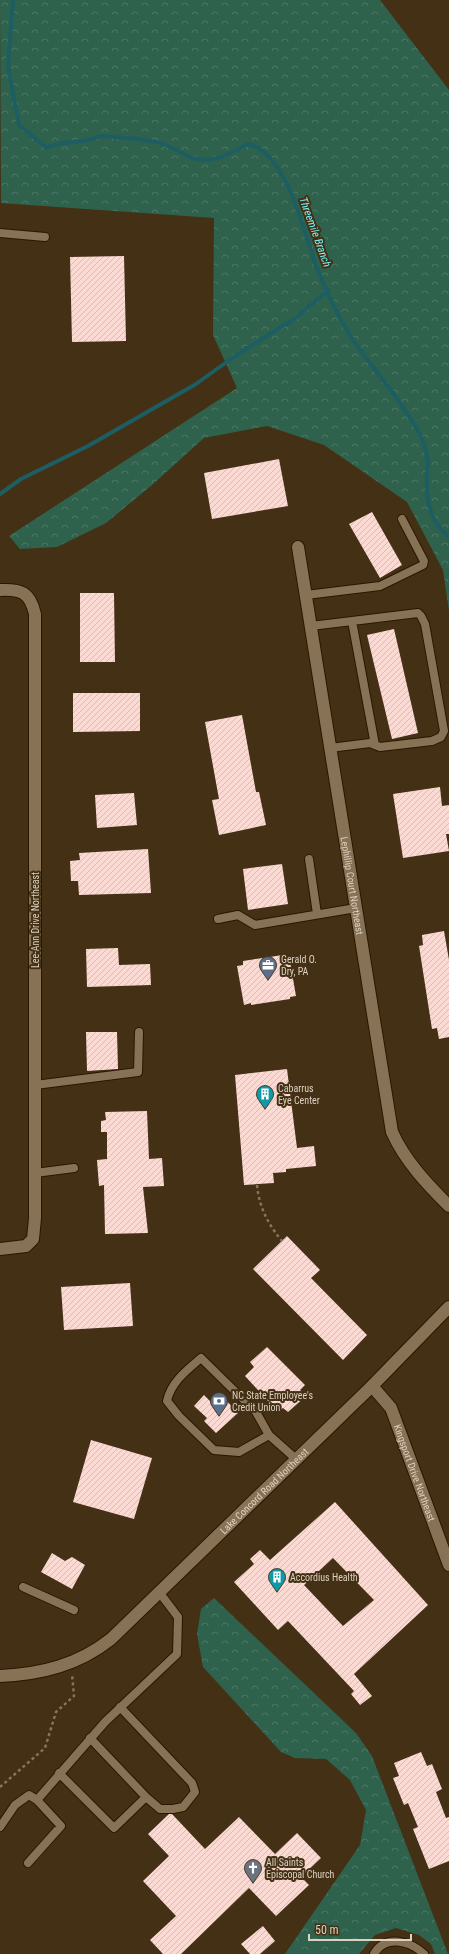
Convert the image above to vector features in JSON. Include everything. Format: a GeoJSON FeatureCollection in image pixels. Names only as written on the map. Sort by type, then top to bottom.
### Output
{"type":"FeatureCollection","features":[{"type":"Feature","properties":{"kind":"street","name":"Lephillip Court Northeast"},"geometry":{"type":"LineString","coordinates":[[298,547],[392,1132],[397,1144],[423,1180],[449,1206]]}},
{"type":"Feature","properties":{"kind":"street","name":"Lee-Ann Drive Northeast"},"geometry":{"type":"LineString","coordinates":[[0,590],[19,591],[28,596],[33,605],[35,614],[35,1218],[33,1239],[26,1246],[0,1249]]}},
{"type":"Feature","properties":{"kind":"street","name":"Lake Concord Road Northeast"},"geometry":{"type":"LineString","coordinates":[[0,1676],[28,1675],[71,1664],[98,1649],[111,1639],[372,1386],[449,1307]]}},
{"type":"Feature","properties":{"kind":"street","name":"Kingsport Drive Northeast"},"geometry":{"type":"LineString","coordinates":[[372,1386],[391,1408],[449,1565]]}},
{"type":"Feature","properties":{"kind":"lane"},"geometry":{"type":"LineString","coordinates":[[0,233],[45,237]]}},
{"type":"Feature","properties":{"kind":"lane"},"geometry":{"type":"LineString","coordinates":[[306,595],[380,586],[423,565],[424,560],[402,520]]}},
{"type":"Feature","properties":{"kind":"lane"},"geometry":{"type":"LineString","coordinates":[[311,626],[418,613],[422,616],[425,624],[444,731],[441,737],[432,741],[380,747],[370,743],[330,748]]}},
{"type":"Feature","properties":{"kind":"lane"},"geometry":{"type":"LineString","coordinates":[[352,621],[375,745]]}},
{"type":"Feature","properties":{"kind":"lane"},"geometry":{"type":"LineString","coordinates":[[309,859],[317,914]]}},
{"type":"Feature","properties":{"kind":"lane"},"geometry":{"type":"LineString","coordinates":[[218,919],[238,915],[255,925],[356,908]]}},
{"type":"Feature","properties":{"kind":"lane"},"geometry":{"type":"LineString","coordinates":[[35,1085],[138,1072],[139,1032]]}},
{"type":"Feature","properties":{"kind":"lane"},"geometry":{"type":"LineString","coordinates":[[35,1173],[74,1168]]}},
{"type":"Feature","properties":{"kind":"lane"},"geometry":{"type":"LineString","coordinates":[[269,1435],[239,1452],[214,1450],[179,1416],[167,1401],[170,1390],[184,1372],[201,1358],[256,1412],[269,1435],[296,1459]]}},
{"type":"Feature","properties":{"kind":"lane"},"geometry":{"type":"LineString","coordinates":[[23,1587],[74,1610]]}},
{"type":"Feature","properties":{"kind":"lane"},"geometry":{"type":"LineString","coordinates":[[37,1800],[90,1738],[177,1654],[178,1617],[159,1592]]}},
{"type":"Feature","properties":{"kind":"lane"},"geometry":{"type":"LineString","coordinates":[[90,1738],[146,1797],[160,1809],[183,1807],[194,1792],[192,1783],[120,1708]]}},
{"type":"Feature","properties":{"kind":"lane"},"geometry":{"type":"LineString","coordinates":[[59,1773],[114,1828],[146,1797]]}},
{"type":"Feature","properties":{"kind":"lane"},"geometry":{"type":"LineString","coordinates":[[0,1827],[15,1805],[29,1795],[37,1800],[61,1826],[28,1863]]}},
{"type":"Feature","properties":{"kind":"lane"},"geometry":{"type":"LineString","coordinates":[[374,1954],[383,1945],[390,1942],[402,1942],[424,1954]]}},
{"type":"Feature","properties":{"kind":"path"},"geometry":{"type":"LineString","coordinates":[[257,1185],[258,1198],[266,1219],[282,1241]]}},
{"type":"Feature","properties":{"kind":"path"},"geometry":{"type":"LineString","coordinates":[[0,1787],[45,1748],[56,1712],[74,1696],[71,1664]]}},
{"type":"Feature","properties":{"kind":"green space"},"geometry":{"type":"Polygon","coordinates":[[[0,0],[380,0],[449,90],[449,611],[443,570],[407,502],[324,445],[267,426],[204,438],[152,485],[106,523],[57,547],[20,549],[9,536],[237,388],[213,335],[214,218],[1,203],[0,0]]]}},
{"type":"Feature","properties":{"kind":"green space"},"geometry":{"type":"Polygon","coordinates":[[[214,1598],[356,1733],[372,1756],[448,1954],[435,1954],[431,1944],[419,1935],[396,1928],[375,1935],[359,1954],[285,1954],[360,1845],[366,1810],[350,1780],[326,1759],[295,1758],[281,1752],[203,1667],[197,1634],[201,1609],[214,1598]]]}},
{"type":"Feature","properties":{"kind":"building"},"geometry":{"type":"Polygon","coordinates":[[[124,256],[126,341],[72,342],[70,257],[124,256]]]}},
{"type":"Feature","properties":{"kind":"building"},"geometry":{"type":"Polygon","coordinates":[[[279,459],[288,506],[212,519],[204,473],[279,459]]]}},
{"type":"Feature","properties":{"kind":"building"},"geometry":{"type":"Polygon","coordinates":[[[372,512],[402,565],[380,578],[349,524],[372,512]]]}},
{"type":"Feature","properties":{"kind":"building"},"geometry":{"type":"Polygon","coordinates":[[[80,593],[114,593],[115,662],[80,662],[80,593]]]}},
{"type":"Feature","properties":{"kind":"building"},"geometry":{"type":"Polygon","coordinates":[[[394,629],[418,733],[392,739],[367,635],[394,629]]]}},
{"type":"Feature","properties":{"kind":"building"},"geometry":{"type":"Polygon","coordinates":[[[73,693],[140,693],[140,731],[73,732],[73,693]]]}},
{"type":"Feature","properties":{"kind":"building"},"geometry":{"type":"Polygon","coordinates":[[[242,715],[256,792],[259,792],[266,825],[219,835],[212,800],[219,799],[205,722],[242,715]]]}},
{"type":"Feature","properties":{"kind":"building"},"geometry":{"type":"Polygon","coordinates":[[[440,787],[442,806],[449,805],[449,834],[446,834],[449,851],[403,858],[393,794],[440,787]]]}},
{"type":"Feature","properties":{"kind":"building"},"geometry":{"type":"Polygon","coordinates":[[[134,793],[137,825],[97,828],[95,795],[134,793]]]}},
{"type":"Feature","properties":{"kind":"building"},"geometry":{"type":"Polygon","coordinates":[[[148,849],[151,893],[79,895],[78,881],[71,881],[70,861],[80,860],[79,853],[148,849]]]}},
{"type":"Feature","properties":{"kind":"building"},"geometry":{"type":"Polygon","coordinates":[[[282,864],[288,904],[248,910],[243,869],[282,864]]]}},
{"type":"Feature","properties":{"kind":"building"},"geometry":{"type":"Polygon","coordinates":[[[444,931],[449,960],[449,1037],[439,1039],[437,1028],[432,1029],[419,946],[423,945],[422,935],[444,931]]]}},
{"type":"Feature","properties":{"kind":"building"},"geometry":{"type":"Polygon","coordinates":[[[118,948],[119,965],[150,964],[151,985],[87,987],[86,949],[118,948]]]}},
{"type":"Feature","properties":{"kind":"building","name":"Gerald O. Dry, PA"},"geometry":{"type":"Polygon","coordinates":[[[283,955],[284,957],[289,956],[296,996],[290,997],[290,999],[244,1005],[237,966],[243,965],[243,961],[283,955]]]}},
{"type":"Feature","properties":{"kind":"building"},"geometry":{"type":"Polygon","coordinates":[[[86,1032],[117,1032],[118,1069],[87,1071],[86,1032]]]}},
{"type":"Feature","properties":{"kind":"building","name":"Cabarrus Eye Center"},"geometry":{"type":"Polygon","coordinates":[[[287,1069],[297,1148],[314,1146],[316,1166],[286,1169],[286,1172],[273,1173],[274,1183],[244,1185],[235,1075],[287,1069]]]}},
{"type":"Feature","properties":{"kind":"building"},"geometry":{"type":"Polygon","coordinates":[[[147,1111],[149,1159],[162,1158],[164,1186],[143,1187],[148,1233],[105,1234],[104,1185],[99,1186],[97,1160],[107,1159],[107,1132],[101,1132],[101,1121],[106,1120],[105,1112],[147,1111]]]}},
{"type":"Feature","properties":{"kind":"building"},"geometry":{"type":"Polygon","coordinates":[[[287,1236],[320,1270],[311,1278],[367,1335],[343,1360],[253,1269],[287,1236]]]}},
{"type":"Feature","properties":{"kind":"building"},"geometry":{"type":"Polygon","coordinates":[[[130,1283],[133,1326],[64,1330],[61,1287],[130,1283]]]}},
{"type":"Feature","properties":{"kind":"building"},"geometry":{"type":"Polygon","coordinates":[[[267,1347],[305,1385],[300,1390],[306,1396],[288,1412],[283,1408],[278,1412],[245,1376],[254,1367],[250,1362],[267,1347]]]}},
{"type":"Feature","properties":{"kind":"building","name":"NC State Employee's Credit Union"},"geometry":{"type":"Polygon","coordinates":[[[204,1395],[215,1406],[224,1398],[238,1413],[216,1433],[204,1421],[207,1418],[194,1406],[204,1395]]]}},
{"type":"Feature","properties":{"kind":"building"},"geometry":{"type":"Polygon","coordinates":[[[91,1440],[152,1458],[134,1519],[73,1502],[91,1440]]]}},
{"type":"Feature","properties":{"kind":"building","name":"Accordius Health"},"geometry":{"type":"Polygon","coordinates":[[[335,1502],[428,1605],[354,1674],[372,1696],[360,1705],[351,1694],[354,1691],[288,1621],[278,1630],[234,1582],[254,1564],[250,1559],[260,1550],[270,1560],[335,1502]],[[333,1558],[304,1585],[343,1626],[374,1600],[333,1558]]]}},
{"type":"Feature","properties":{"kind":"building"},"geometry":{"type":"Polygon","coordinates":[[[52,1553],[65,1561],[72,1557],[85,1565],[72,1589],[41,1572],[52,1553]]]}},
{"type":"Feature","properties":{"kind":"building"},"geometry":{"type":"Polygon","coordinates":[[[421,1752],[427,1766],[432,1764],[442,1789],[436,1792],[446,1818],[449,1817],[449,1861],[429,1869],[413,1829],[418,1827],[408,1803],[404,1805],[393,1778],[399,1776],[394,1763],[421,1752]]]}},
{"type":"Feature","properties":{"kind":"building","name":"All Saints Episcopal Church"},"geometry":{"type":"Polygon","coordinates":[[[169,1814],[172,1814],[205,1849],[239,1817],[275,1854],[297,1833],[321,1858],[301,1877],[309,1885],[276,1916],[249,1888],[181,1954],[163,1954],[150,1940],[176,1916],[143,1881],[169,1856],[148,1834],[169,1814]]]}},
{"type":"Feature","properties":{"kind":"building"},"geometry":{"type":"Polygon","coordinates":[[[263,1926],[275,1941],[260,1954],[250,1954],[241,1944],[263,1926]]]}},
{"type":"Feature","properties":{"kind":"waterway","name":"Threemile Branch"},"geometry":{"type":"LineString","coordinates":[[13,0],[8,67],[19,125],[47,148],[53,145],[93,139],[99,136],[122,137],[160,143],[193,158],[208,160],[222,157],[248,144],[261,150],[273,161],[292,194],[315,263],[330,299],[342,322],[363,354],[401,405],[420,436],[426,451],[428,462],[427,486],[431,510],[436,523],[449,537]]}},
{"type":"Feature","properties":{"kind":"waterway"},"geometry":{"type":"LineString","coordinates":[[0,494],[21,479],[88,446],[196,384],[235,356],[297,317],[328,290]]}},
{"type":"Feature","properties":{"kind":"place","name":"Gerald O. Dry, PA"},"geometry":{"type":"Point","coordinates":[268,980]}},
{"type":"Feature","properties":{"kind":"place","name":"Cabarrus Eye Center"},"geometry":{"type":"Point","coordinates":[265,1109]}},
{"type":"Feature","properties":{"kind":"place","name":"NC State Employee's Credit Union"},"geometry":{"type":"Point","coordinates":[219,1416]}},
{"type":"Feature","properties":{"kind":"place","name":"Accordius Health"},"geometry":{"type":"Point","coordinates":[277,1592]}},
{"type":"Feature","properties":{"kind":"place","name":"All Saints Episcopal Church"},"geometry":{"type":"Point","coordinates":[253,1883]}}]}
